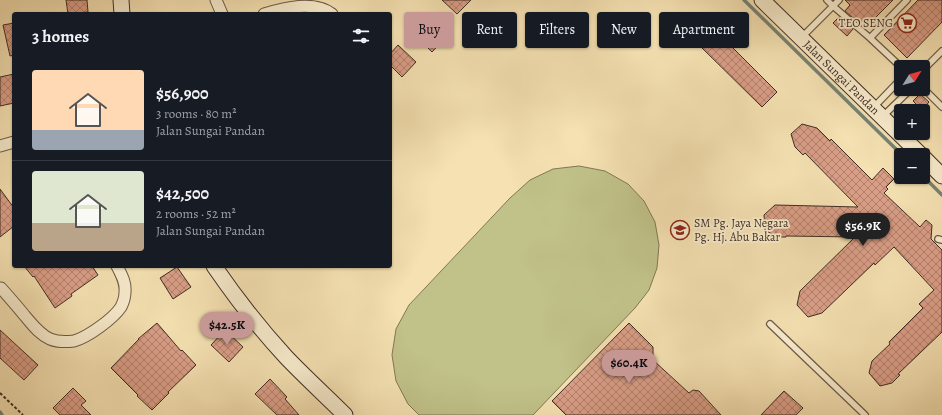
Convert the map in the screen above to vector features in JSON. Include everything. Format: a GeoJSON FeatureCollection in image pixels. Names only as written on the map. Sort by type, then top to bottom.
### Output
{"type":"FeatureCollection","features":[{"type":"Feature","properties":{"kind":"street"},"geometry":{"type":"LineString","coordinates":[[120,0],[122,12]]}},
{"type":"Feature","properties":{"kind":"street"},"geometry":{"type":"LineString","coordinates":[[216,0],[221,12]]}},
{"type":"Feature","properties":{"kind":"street","name":"Jalan Sungai Pandan"},"geometry":{"type":"LineString","coordinates":[[762,0],[914,148]]}},
{"type":"Feature","properties":{"kind":"street"},"geometry":{"type":"LineString","coordinates":[[271,12],[293,6],[308,5],[319,7],[330,12]]}},
{"type":"Feature","properties":{"kind":"street"},"geometry":{"type":"LineString","coordinates":[[0,146],[12,143]]}},
{"type":"Feature","properties":{"kind":"street"},"geometry":{"type":"LineString","coordinates":[[930,164],[942,176]]}},
{"type":"Feature","properties":{"kind":"street"},"geometry":{"type":"LineString","coordinates":[[1,288],[40,332],[49,338],[66,342],[82,337],[96,329],[105,323],[121,306],[126,291],[125,283],[118,268]]}},
{"type":"Feature","properties":{"kind":"street"},"geometry":{"type":"LineString","coordinates":[[215,268],[240,303],[261,329],[287,358],[345,415]]}},
{"type":"Feature","properties":{"kind":"lane"},"geometry":{"type":"LineString","coordinates":[[827,0],[894,60]]}},
{"type":"Feature","properties":{"kind":"lane"},"geometry":{"type":"LineString","coordinates":[[801,38],[839,0]]}},
{"type":"Feature","properties":{"kind":"lane"},"geometry":{"type":"LineString","coordinates":[[870,38],[907,0]]}},
{"type":"Feature","properties":{"kind":"lane"},"geometry":{"type":"LineString","coordinates":[[930,63],[942,51]]}},
{"type":"Feature","properties":{"kind":"lane"},"geometry":{"type":"LineString","coordinates":[[877,113],[894,87]]}},
{"type":"Feature","properties":{"kind":"lane"},"geometry":{"type":"LineString","coordinates":[[930,95],[942,107]]}},
{"type":"Feature","properties":{"kind":"lane"},"geometry":{"type":"LineString","coordinates":[[877,113],[901,96]]}},
{"type":"Feature","properties":{"kind":"lane"},"geometry":{"type":"LineString","coordinates":[[937,102],[942,98]]}},
{"type":"Feature","properties":{"kind":"lane"},"geometry":{"type":"LineString","coordinates":[[770,324],[865,415]]}},
{"type":"Feature","properties":{"kind":"path"},"geometry":{"type":"LineString","coordinates":[[0,393],[23,415]]}},
{"type":"Feature","properties":{"kind":"green space"},"geometry":{"type":"Polygon","coordinates":[[[579,166],[605,171],[628,184],[644,201],[655,222],[659,245],[657,268],[649,290],[635,308],[533,415],[419,415],[408,404],[396,381],[392,355],[396,329],[409,305],[510,198],[530,180],[553,169],[579,166]]]}},
{"type":"Feature","properties":{"kind":"building"},"geometry":{"type":"Polygon","coordinates":[[[66,0],[87,0],[88,12],[68,12],[66,0]]]}},
{"type":"Feature","properties":{"kind":"building"},"geometry":{"type":"Polygon","coordinates":[[[442,0],[471,0],[457,14],[442,0]]]}},
{"type":"Feature","properties":{"kind":"building"},"geometry":{"type":"Polygon","coordinates":[[[845,0],[893,0],[869,24],[864,19],[859,23],[845,11],[850,5],[845,0]]]}},
{"type":"Feature","properties":{"kind":"building"},"geometry":{"type":"Polygon","coordinates":[[[918,0],[942,0],[942,22],[907,58],[884,35],[918,0]]]}},
{"type":"Feature","properties":{"kind":"building"},"geometry":{"type":"Polygon","coordinates":[[[839,17],[853,29],[847,36],[833,23],[839,17]]]}},
{"type":"Feature","properties":{"kind":"building"},"geometry":{"type":"Polygon","coordinates":[[[12,23],[12,56],[10,56],[3,25],[12,23]]]}},
{"type":"Feature","properties":{"kind":"building"},"geometry":{"type":"Polygon","coordinates":[[[398,45],[416,62],[402,77],[392,67],[392,52],[398,45]]]}},
{"type":"Feature","properties":{"kind":"building"},"geometry":{"type":"Polygon","coordinates":[[[428,48],[436,48],[432,52],[428,48]]]}},
{"type":"Feature","properties":{"kind":"building"},"geometry":{"type":"Polygon","coordinates":[[[702,48],[733,48],[777,92],[762,107],[702,48]]]}},
{"type":"Feature","properties":{"kind":"building"},"geometry":{"type":"Polygon","coordinates":[[[12,74],[12,103],[0,106],[0,77],[12,74]]]}},
{"type":"Feature","properties":{"kind":"building"},"geometry":{"type":"Polygon","coordinates":[[[918,96],[922,96],[929,102],[927,104],[916,104],[913,101],[918,96]]]}},
{"type":"Feature","properties":{"kind":"building","name":"SM Pg. Jaya Negara Pg. Hj. Abu Bakar"},"geometry":{"type":"Polygon","coordinates":[[[802,124],[817,128],[830,141],[831,139],[872,180],[883,168],[894,179],[886,187],[888,189],[884,193],[920,227],[926,220],[932,225],[931,239],[942,250],[942,332],[898,374],[900,375],[892,383],[880,386],[869,373],[872,361],[923,308],[919,304],[934,290],[894,247],[875,265],[874,263],[822,313],[808,317],[797,305],[800,291],[855,237],[777,237],[765,230],[764,215],[775,205],[858,207],[805,153],[803,155],[795,147],[791,134],[802,124]]]}},
{"type":"Feature","properties":{"kind":"building"},"geometry":{"type":"Polygon","coordinates":[[[0,189],[12,205],[12,228],[0,237],[0,189]]]}},
{"type":"Feature","properties":{"kind":"building"},"geometry":{"type":"Polygon","coordinates":[[[26,268],[93,268],[98,275],[71,294],[72,296],[55,308],[34,276],[33,277],[26,268]]]}},
{"type":"Feature","properties":{"kind":"building"},"geometry":{"type":"Polygon","coordinates":[[[178,268],[191,287],[173,299],[160,278],[178,268]]]}},
{"type":"Feature","properties":{"kind":"building"},"geometry":{"type":"Polygon","coordinates":[[[157,323],[181,351],[182,350],[196,365],[152,410],[111,368],[138,339],[157,323]]]}},
{"type":"Feature","properties":{"kind":"building"},"geometry":{"type":"Polygon","coordinates":[[[629,323],[653,347],[653,360],[689,393],[693,390],[699,391],[721,415],[566,415],[552,401],[629,323]]]}},
{"type":"Feature","properties":{"kind":"building"},"geometry":{"type":"Polygon","coordinates":[[[0,330],[38,365],[24,380],[0,358],[0,330]]]}},
{"type":"Feature","properties":{"kind":"building"},"geometry":{"type":"Polygon","coordinates":[[[225,330],[243,347],[229,362],[211,345],[225,330]]]}},
{"type":"Feature","properties":{"kind":"building"},"geometry":{"type":"Polygon","coordinates":[[[270,379],[287,397],[285,399],[299,415],[277,415],[255,394],[270,379]]]}},
{"type":"Feature","properties":{"kind":"building"},"geometry":{"type":"Polygon","coordinates":[[[73,388],[86,401],[81,405],[91,415],[60,415],[53,408],[73,388]]]}},
{"type":"Feature","properties":{"kind":"building"},"geometry":{"type":"Polygon","coordinates":[[[784,391],[803,408],[796,415],[761,415],[784,391]]]}},
{"type":"Feature","properties":{"kind":"waterway"},"geometry":{"type":"LineString","coordinates":[[744,0],[895,148]]}},
{"type":"Feature","properties":{"kind":"waterway"},"geometry":{"type":"LineString","coordinates":[[930,183],[942,195]]}},
{"type":"Feature","properties":{"kind":"place","name":"TEO SENG"},"geometry":{"type":"Point","coordinates":[907,23]}},
{"type":"Feature","properties":{"kind":"place","name":"SM Pg. Jaya Negara Pg. Hj. Abu Bakar"},"geometry":{"type":"Point","coordinates":[680,230]}}]}
